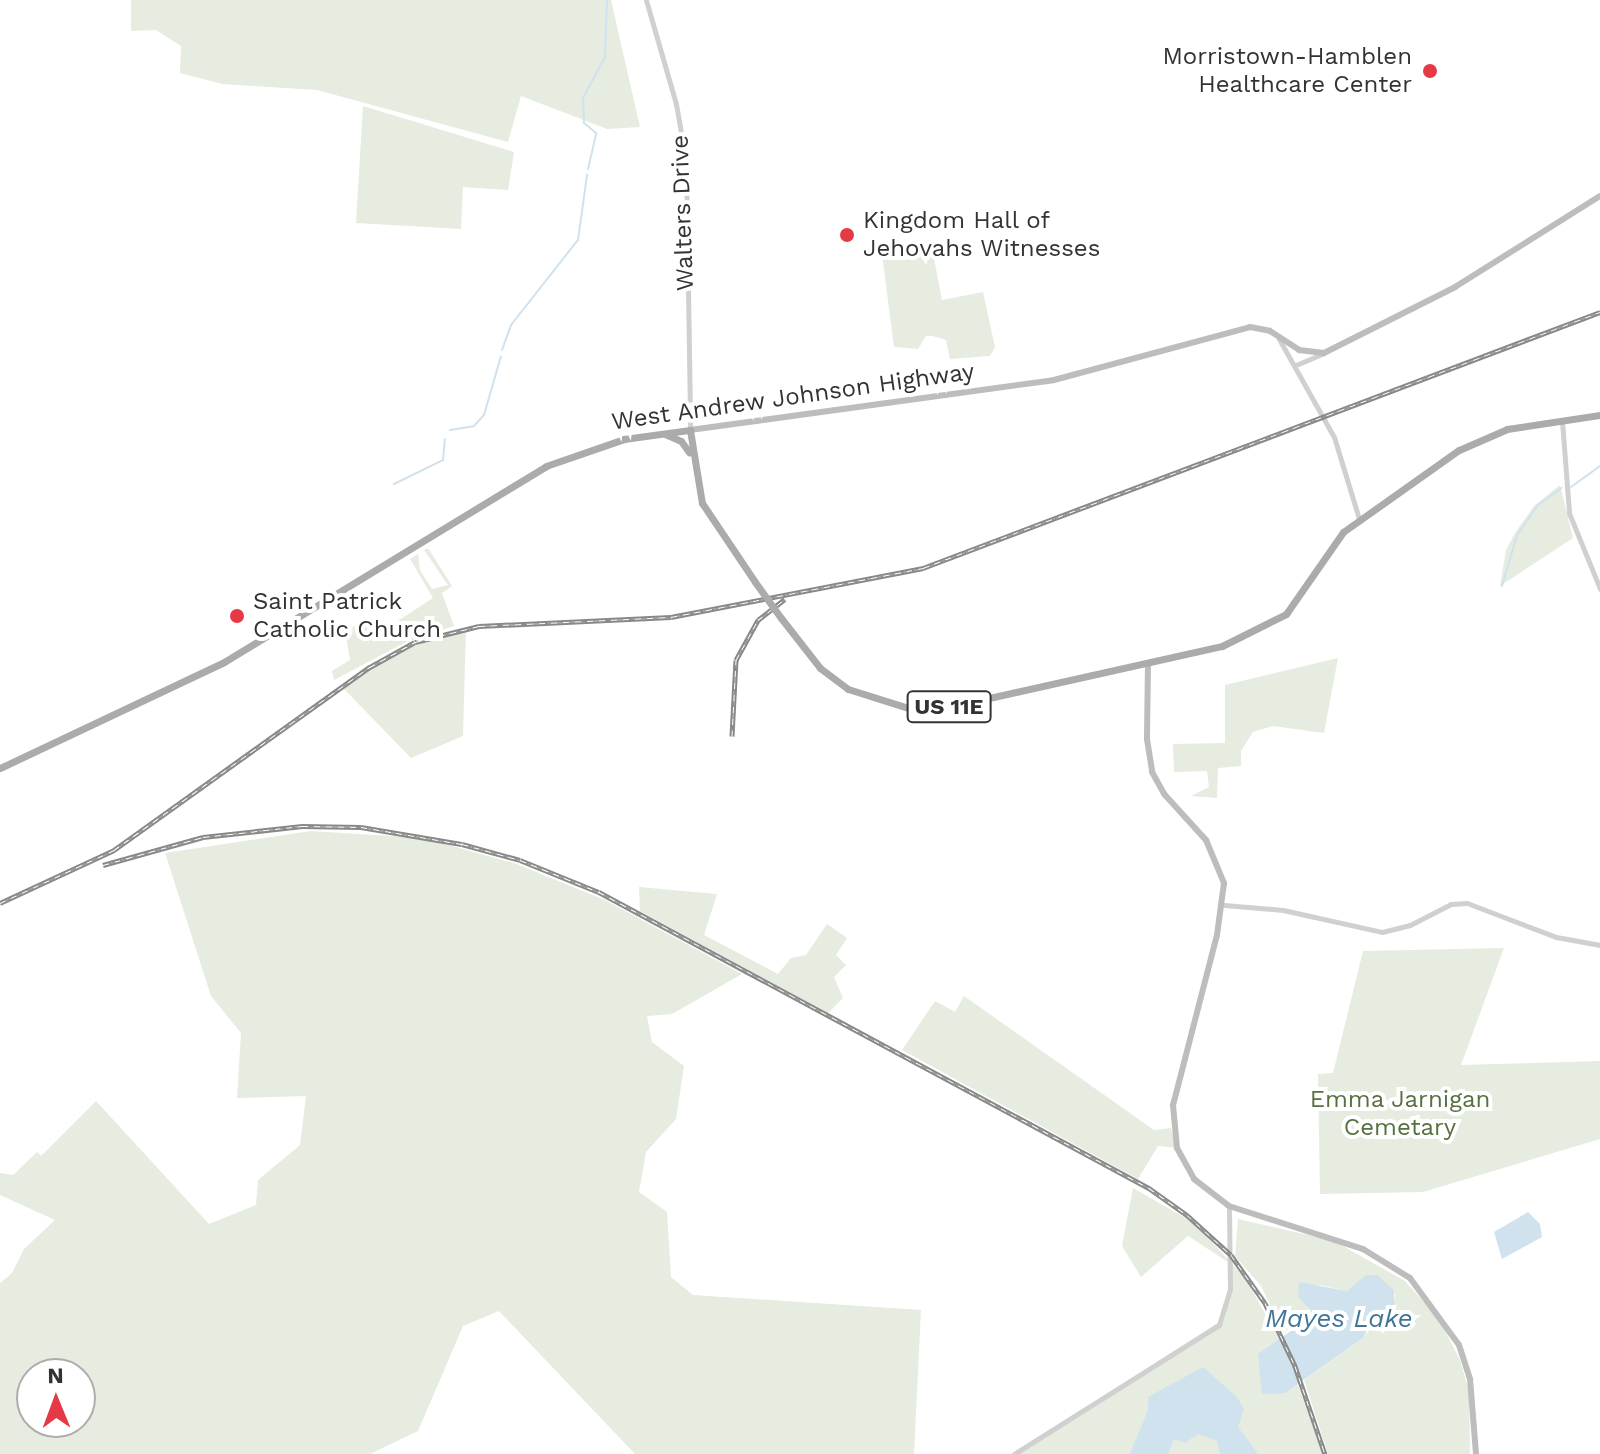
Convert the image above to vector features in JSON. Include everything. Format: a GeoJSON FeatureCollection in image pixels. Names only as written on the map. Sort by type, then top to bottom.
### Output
{"type":"FeatureCollection","features":[{"type":"Feature","properties":{"kind":"main road"},"geometry":{"type":"LineString","coordinates":[[1324,353],[1455,287],[1600,196]]}},
{"type":"Feature","properties":{"kind":"main road","name":"West Andrew Johnson Highway"},"geometry":{"type":"LineString","coordinates":[[0,768],[238,655],[546,466],[595,446],[1054,380],[1250,327],[1299,350],[1324,353]]}},
{"type":"Feature","properties":{"kind":"main road","name":"US 11E"},"geometry":{"type":"LineString","coordinates":[[690,430],[691,456],[702,503],[781,618],[829,675],[864,697],[902,708],[949,707],[1148,664],[1222,646],[1268,627],[1294,605],[1335,542],[1359,519],[1483,437],[1600,415]]}},
{"type":"Feature","properties":{"kind":"main road"},"geometry":{"type":"LineString","coordinates":[[663,434],[681,441],[691,456]]}},
{"type":"Feature","properties":{"kind":"main road"},"geometry":{"type":"LineString","coordinates":[[1148,664],[1152,772],[1165,795],[1212,849],[1224,883],[1224,905],[1177,1082],[1171,1128],[1189,1173],[1229,1206],[1363,1249],[1410,1278],[1459,1345],[1470,1379],[1476,1454]]}},
{"type":"Feature","properties":{"kind":"street","name":"Walters Drive"},"geometry":{"type":"LineString","coordinates":[[646,0],[676,104],[686,161],[690,430]]}},
{"type":"Feature","properties":{"kind":"street"},"geometry":{"type":"LineString","coordinates":[[1279,338],[1320,406],[1344,462],[1359,519]]}},
{"type":"Feature","properties":{"kind":"street"},"geometry":{"type":"LineString","coordinates":[[1296,365],[1299,350]]}},
{"type":"Feature","properties":{"kind":"street"},"geometry":{"type":"LineString","coordinates":[[1296,365],[1324,353]]}},
{"type":"Feature","properties":{"kind":"street"},"geometry":{"type":"LineString","coordinates":[[1562,420],[1569,513],[1600,589]]}},
{"type":"Feature","properties":{"kind":"street"},"geometry":{"type":"LineString","coordinates":[[1224,905],[1283,910],[1382,932],[1410,925],[1440,908],[1467,903],[1556,937],[1600,945]]}},
{"type":"Feature","properties":{"kind":"street"},"geometry":{"type":"LineString","coordinates":[[1014,1454],[1219,1325],[1230,1289],[1229,1206]]}},
{"type":"Feature","properties":{"kind":"green space"},"geometry":{"type":"Polygon","coordinates":[[[131,0],[611,0],[640,127],[607,129],[521,96],[508,142],[317,90],[222,84],[180,73],[181,46],[156,30],[131,31],[131,0]]]}},
{"type":"Feature","properties":{"kind":"green space"},"geometry":{"type":"Polygon","coordinates":[[[363,106],[514,152],[508,190],[463,187],[461,229],[356,223],[363,106]]]}},
{"type":"Feature","properties":{"kind":"green space"},"geometry":{"type":"Polygon","coordinates":[[[932,248],[942,300],[983,292],[995,347],[990,356],[950,359],[946,340],[933,336],[926,336],[918,349],[894,347],[882,254],[932,248]]]}},
{"type":"Feature","properties":{"kind":"green space"},"geometry":{"type":"Polygon","coordinates":[[[1560,485],[1573,538],[1500,586],[1506,550],[1515,533],[1534,506],[1560,485]]]}},
{"type":"Feature","properties":{"kind":"green space"},"geometry":{"type":"Polygon","coordinates":[[[428,548],[452,586],[442,593],[454,626],[406,642],[334,680],[332,671],[350,660],[345,630],[365,622],[370,631],[386,622],[393,624],[433,598],[410,559],[418,554],[420,570],[432,589],[448,585],[424,550],[428,548]]]}},
{"type":"Feature","properties":{"kind":"green space"},"geometry":{"type":"Polygon","coordinates":[[[466,628],[463,736],[411,758],[343,688],[393,653],[466,628]]]}},
{"type":"Feature","properties":{"kind":"green space"},"geometry":{"type":"Polygon","coordinates":[[[1338,658],[1324,733],[1273,726],[1253,732],[1241,751],[1241,766],[1218,768],[1217,798],[1191,796],[1209,787],[1207,771],[1174,772],[1173,744],[1225,743],[1225,685],[1338,658]]]}},
{"type":"Feature","properties":{"kind":"green space"},"geometry":{"type":"Polygon","coordinates":[[[311,831],[423,838],[514,863],[605,900],[742,974],[672,1014],[647,1016],[652,1042],[684,1066],[676,1119],[646,1152],[639,1192],[667,1212],[671,1277],[693,1295],[921,1310],[914,1454],[635,1454],[499,1311],[463,1326],[418,1431],[370,1454],[0,1454],[0,1283],[12,1273],[24,1249],[55,1220],[0,1195],[0,1173],[13,1175],[37,1152],[41,1156],[96,1101],[209,1224],[256,1205],[258,1180],[300,1145],[306,1096],[237,1098],[241,1033],[211,996],[165,853],[311,831]]]}},
{"type":"Feature","properties":{"kind":"green space"},"geometry":{"type":"Polygon","coordinates":[[[639,887],[717,894],[704,935],[778,974],[791,958],[806,955],[827,924],[847,938],[836,955],[846,965],[834,977],[843,998],[828,1013],[640,911],[639,887]]]}},
{"type":"Feature","properties":{"kind":"green space","name":"Emma Jarnigan Cemetary"},"geometry":{"type":"Polygon","coordinates":[[[1504,948],[1461,1065],[1600,1061],[1600,1139],[1423,1192],[1320,1194],[1318,1074],[1333,1073],[1363,951],[1504,948]]]}},
{"type":"Feature","properties":{"kind":"green space"},"geometry":{"type":"Polygon","coordinates":[[[964,996],[1154,1130],[1171,1128],[1177,1148],[1158,1146],[1138,1179],[902,1050],[935,1001],[955,1012],[964,996]]]}},
{"type":"Feature","properties":{"kind":"green space"},"geometry":{"type":"Polygon","coordinates":[[[1133,1188],[1194,1223],[1246,1279],[1285,1350],[1323,1454],[1014,1454],[1225,1318],[1231,1264],[1188,1236],[1141,1277],[1122,1246],[1133,1188]]]}},
{"type":"Feature","properties":{"kind":"green space"},"geometry":{"type":"Polygon","coordinates":[[[1238,1219],[1334,1241],[1405,1281],[1439,1319],[1460,1360],[1469,1391],[1470,1454],[1328,1454],[1304,1380],[1363,1338],[1395,1297],[1394,1290],[1366,1276],[1347,1291],[1320,1285],[1303,1300],[1311,1310],[1305,1321],[1283,1332],[1261,1286],[1235,1256],[1238,1219]]]}},
{"type":"Feature","properties":{"kind":"water"},"geometry":{"type":"Polygon","coordinates":[[[1528,1212],[1540,1224],[1542,1237],[1502,1259],[1494,1232],[1528,1212]]]}},
{"type":"Feature","properties":{"kind":"water","name":"Mayes Lake"},"geometry":{"type":"Polygon","coordinates":[[[1366,1275],[1377,1275],[1394,1290],[1394,1316],[1372,1321],[1363,1338],[1285,1393],[1262,1394],[1258,1354],[1305,1321],[1311,1310],[1298,1297],[1299,1282],[1347,1291],[1366,1275]]]}},
{"type":"Feature","properties":{"kind":"water"},"geometry":{"type":"Polygon","coordinates":[[[1203,1367],[1237,1397],[1244,1409],[1238,1427],[1258,1454],[1220,1454],[1217,1441],[1198,1434],[1185,1443],[1174,1439],[1168,1454],[1130,1454],[1148,1410],[1148,1397],[1203,1367]]]}},
{"type":"Feature","properties":{"kind":"waterway"},"geometry":{"type":"LineString","coordinates":[[588,169],[596,133],[584,123],[583,98],[605,57],[607,0]]}},
{"type":"Feature","properties":{"kind":"waterway"},"geometry":{"type":"LineString","coordinates":[[502,350],[511,325],[578,240],[587,175]]}},
{"type":"Feature","properties":{"kind":"waterway"},"geometry":{"type":"LineString","coordinates":[[450,430],[474,426],[484,415],[501,356]]}},
{"type":"Feature","properties":{"kind":"waterway"},"geometry":{"type":"LineString","coordinates":[[394,484],[443,460],[445,439]]}},
{"type":"Feature","properties":{"kind":"waterway"},"geometry":{"type":"LineString","coordinates":[[1571,487],[1600,466]]}},
{"type":"Feature","properties":{"kind":"waterway"},"geometry":{"type":"LineString","coordinates":[[1502,586],[1517,535],[1538,505],[1561,488]]}},
{"type":"Feature","properties":{"kind":"railway"},"geometry":{"type":"LineString","coordinates":[[0,903],[114,850],[370,667],[415,642],[479,626],[671,617],[923,568],[1600,312]]}},
{"type":"Feature","properties":{"kind":"railway"},"geometry":{"type":"LineString","coordinates":[[732,736],[736,660],[758,620],[785,599]]}},
{"type":"Feature","properties":{"kind":"railway"},"geometry":{"type":"LineString","coordinates":[[103,865],[203,837],[302,826],[361,827],[462,844],[520,860],[599,892],[1149,1188],[1187,1215],[1231,1255],[1265,1303],[1295,1366],[1325,1454]]}},
{"type":"Feature","properties":{"kind":"place","name":"Morristown-Hamblen Healthcare Center"},"geometry":{"type":"Point","coordinates":[1430,71]}},
{"type":"Feature","properties":{"kind":"place","name":"Kingdom Hall of Jehovahs Witnesses"},"geometry":{"type":"Point","coordinates":[847,235]}},
{"type":"Feature","properties":{"kind":"place","name":"Saint Patrick Catholic Church"},"geometry":{"type":"Point","coordinates":[237,616]}}]}
